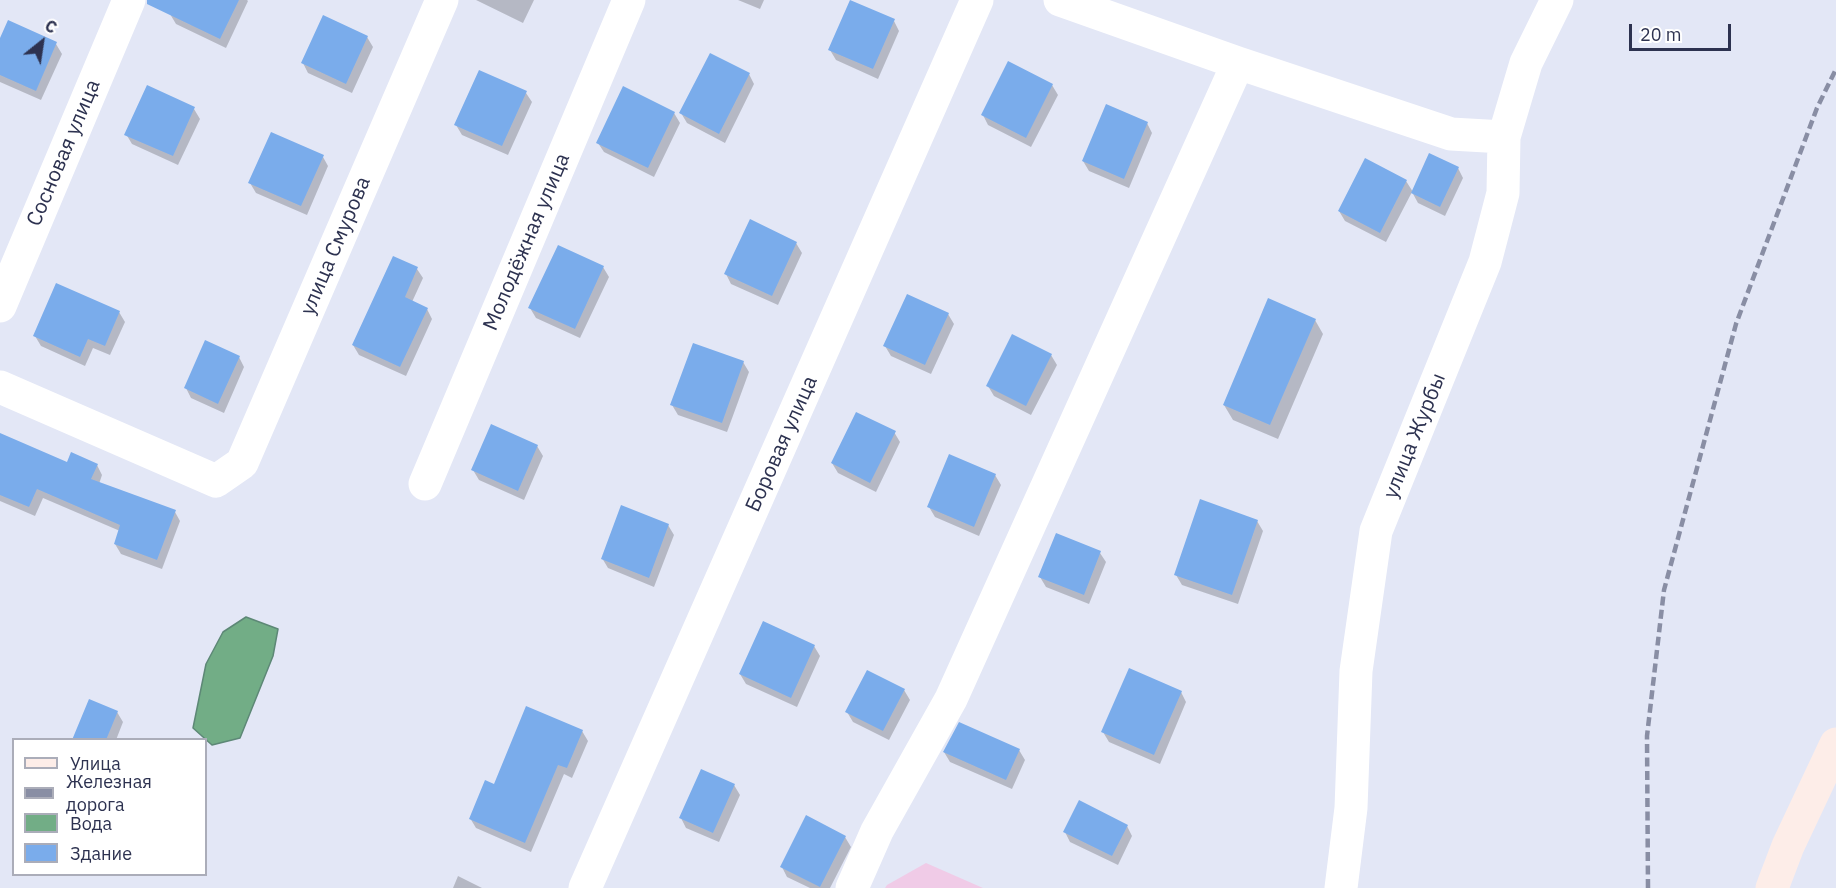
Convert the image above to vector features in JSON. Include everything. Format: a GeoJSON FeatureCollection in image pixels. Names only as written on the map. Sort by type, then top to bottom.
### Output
{"type":"FeatureCollection","features":[{"type":"Feature","properties":{"kind":"street","name":"Сосновая улица"},"geometry":{"type":"LineString","coordinates":[[0,306],[129,0]]}},
{"type":"Feature","properties":{"kind":"street","name":"улица Смурова"},"geometry":{"type":"LineString","coordinates":[[0,387],[216,481],[242,463],[442,0]]}},
{"type":"Feature","properties":{"kind":"street","name":"Молодёжная улица"},"geometry":{"type":"LineString","coordinates":[[425,483],[630,0]]}},
{"type":"Feature","properties":{"kind":"street","name":"Боровая улица"},"geometry":{"type":"LineString","coordinates":[[585,888],[977,0]]}},
{"type":"Feature","properties":{"kind":"street"},"geometry":{"type":"LineString","coordinates":[[1060,0],[1238,63],[1451,134],[1504,137]]}},
{"type":"Feature","properties":{"kind":"street","name":"улица Журбы"},"geometry":{"type":"LineString","coordinates":[[1341,888],[1351,808],[1356,671],[1376,531],[1485,262],[1503,193],[1504,137],[1526,63],[1557,0]]}},
{"type":"Feature","properties":{"kind":"street"},"geometry":{"type":"LineString","coordinates":[[852,888],[877,831],[951,699],[1238,63]]}},
{"type":"Feature","properties":{"kind":"street"},"geometry":{"type":"LineString","coordinates":[[1772,888],[1788,846],[1836,744]]}},
{"type":"Feature","properties":{"kind":"shaded area"},"geometry":{"type":"Polygon","coordinates":[[[926,863],[983,888],[885,888],[926,863]]]}},
{"type":"Feature","properties":{"kind":"water"},"geometry":{"type":"Polygon","coordinates":[[[246,617],[278,629],[273,656],[240,738],[212,745],[207,738],[193,728],[206,664],[223,632],[246,617]]]}},
{"type":"Feature","properties":{"kind":"building"},"geometry":{"type":"Polygon","coordinates":[[[147,0],[239,0],[220,39],[147,4],[147,0]]]}},
{"type":"Feature","properties":{"kind":"building"},"geometry":{"type":"Polygon","coordinates":[[[850,0],[895,19],[873,69],[828,50],[850,0]]]}},
{"type":"Feature","properties":{"kind":"building"},"geometry":{"type":"Polygon","coordinates":[[[323,15],[368,36],[346,84],[301,63],[323,15]]]}},
{"type":"Feature","properties":{"kind":"building"},"geometry":{"type":"Polygon","coordinates":[[[8,20],[57,42],[36,91],[0,75],[0,38],[8,20]]]}},
{"type":"Feature","properties":{"kind":"building"},"geometry":{"type":"Polygon","coordinates":[[[710,53],[750,73],[719,134],[679,113],[710,53]]]}},
{"type":"Feature","properties":{"kind":"building"},"geometry":{"type":"Polygon","coordinates":[[[1008,61],[1053,84],[1026,138],[981,115],[1008,61]]]}},
{"type":"Feature","properties":{"kind":"building"},"geometry":{"type":"Polygon","coordinates":[[[479,70],[527,91],[502,146],[454,125],[479,70]]]}},
{"type":"Feature","properties":{"kind":"building"},"geometry":{"type":"Polygon","coordinates":[[[147,85],[195,107],[173,156],[124,135],[147,85]]]}},
{"type":"Feature","properties":{"kind":"building"},"geometry":{"type":"Polygon","coordinates":[[[623,86],[675,112],[648,168],[596,143],[623,86]]]}},
{"type":"Feature","properties":{"kind":"building"},"geometry":{"type":"Polygon","coordinates":[[[1106,104],[1148,122],[1124,179],[1082,161],[1106,104]]]}},
{"type":"Feature","properties":{"kind":"building"},"geometry":{"type":"Polygon","coordinates":[[[271,132],[324,155],[301,206],[248,183],[271,132]]]}},
{"type":"Feature","properties":{"kind":"building"},"geometry":{"type":"Polygon","coordinates":[[[1429,153],[1459,167],[1440,207],[1411,193],[1429,153]]]}},
{"type":"Feature","properties":{"kind":"building"},"geometry":{"type":"Polygon","coordinates":[[[1365,158],[1407,180],[1380,233],[1338,211],[1365,158]]]}},
{"type":"Feature","properties":{"kind":"building"},"geometry":{"type":"Polygon","coordinates":[[[750,219],[797,242],[772,296],[724,274],[750,219]]]}},
{"type":"Feature","properties":{"kind":"building"},"geometry":{"type":"Polygon","coordinates":[[[558,245],[604,266],[575,329],[528,308],[558,245]]]}},
{"type":"Feature","properties":{"kind":"building"},"geometry":{"type":"Polygon","coordinates":[[[393,256],[418,267],[405,297],[428,308],[400,367],[352,345],[393,256]]]}},
{"type":"Feature","properties":{"kind":"building"},"geometry":{"type":"Polygon","coordinates":[[[56,283],[120,311],[105,346],[88,339],[80,357],[33,336],[56,283]]]}},
{"type":"Feature","properties":{"kind":"building"},"geometry":{"type":"Polygon","coordinates":[[[907,294],[949,313],[925,365],[883,346],[907,294]]]}},
{"type":"Feature","properties":{"kind":"building"},"geometry":{"type":"Polygon","coordinates":[[[1268,298],[1316,319],[1270,425],[1223,405],[1268,298]]]}},
{"type":"Feature","properties":{"kind":"building"},"geometry":{"type":"Polygon","coordinates":[[[1012,334],[1052,354],[1026,406],[986,386],[1012,334]]]}},
{"type":"Feature","properties":{"kind":"building"},"geometry":{"type":"Polygon","coordinates":[[[205,340],[240,356],[218,404],[184,388],[205,340]]]}},
{"type":"Feature","properties":{"kind":"building"},"geometry":{"type":"Polygon","coordinates":[[[693,343],[744,361],[722,423],[670,405],[693,343]]]}},
{"type":"Feature","properties":{"kind":"building"},"geometry":{"type":"Polygon","coordinates":[[[856,412],[896,431],[870,483],[831,463],[856,412]]]}},
{"type":"Feature","properties":{"kind":"building"},"geometry":{"type":"Polygon","coordinates":[[[491,424],[538,445],[518,491],[471,470],[491,424]]]}},
{"type":"Feature","properties":{"kind":"building"},"geometry":{"type":"Polygon","coordinates":[[[0,433],[67,462],[71,452],[98,464],[91,479],[176,510],[157,560],[114,544],[120,525],[37,489],[29,507],[0,495],[0,433]]]}},
{"type":"Feature","properties":{"kind":"building"},"geometry":{"type":"Polygon","coordinates":[[[949,454],[996,474],[974,527],[927,507],[949,454]]]}},
{"type":"Feature","properties":{"kind":"building"},"geometry":{"type":"Polygon","coordinates":[[[1200,499],[1258,520],[1232,595],[1174,575],[1200,499]]]}},
{"type":"Feature","properties":{"kind":"building"},"geometry":{"type":"Polygon","coordinates":[[[621,505],[669,524],[649,578],[601,559],[621,505]]]}},
{"type":"Feature","properties":{"kind":"building"},"geometry":{"type":"Polygon","coordinates":[[[1056,533],[1101,551],[1084,595],[1038,577],[1056,533]]]}},
{"type":"Feature","properties":{"kind":"building"},"geometry":{"type":"Polygon","coordinates":[[[763,621],[815,645],[791,698],[739,674],[763,621]]]}},
{"type":"Feature","properties":{"kind":"building"},"geometry":{"type":"Polygon","coordinates":[[[1129,668],[1182,691],[1154,755],[1101,732],[1129,668]]]}},
{"type":"Feature","properties":{"kind":"building"},"geometry":{"type":"Polygon","coordinates":[[[867,670],[905,689],[883,731],[845,712],[867,670]]]}},
{"type":"Feature","properties":{"kind":"building"},"geometry":{"type":"Polygon","coordinates":[[[89,699],[118,711],[107,738],[73,738],[89,699]]]}},
{"type":"Feature","properties":{"kind":"building"},"geometry":{"type":"Polygon","coordinates":[[[526,706],[583,730],[567,768],[558,765],[525,843],[469,819],[485,780],[494,784],[526,706]]]}},
{"type":"Feature","properties":{"kind":"building"},"geometry":{"type":"Polygon","coordinates":[[[959,722],[1020,749],[1006,780],[943,752],[959,722]]]}},
{"type":"Feature","properties":{"kind":"building"},"geometry":{"type":"Polygon","coordinates":[[[701,769],[735,784],[713,833],[679,818],[701,769]]]}},
{"type":"Feature","properties":{"kind":"building"},"geometry":{"type":"Polygon","coordinates":[[[1079,800],[1128,825],[1112,856],[1063,832],[1079,800]]]}},
{"type":"Feature","properties":{"kind":"building"},"geometry":{"type":"Polygon","coordinates":[[[806,815],[846,836],[820,887],[780,867],[806,815]]]}},
{"type":"Feature","properties":{"kind":"railway"},"geometry":{"type":"LineString","coordinates":[[1648,888],[1647,736],[1664,590],[1736,324],[1817,108],[1836,69]]}}]}
